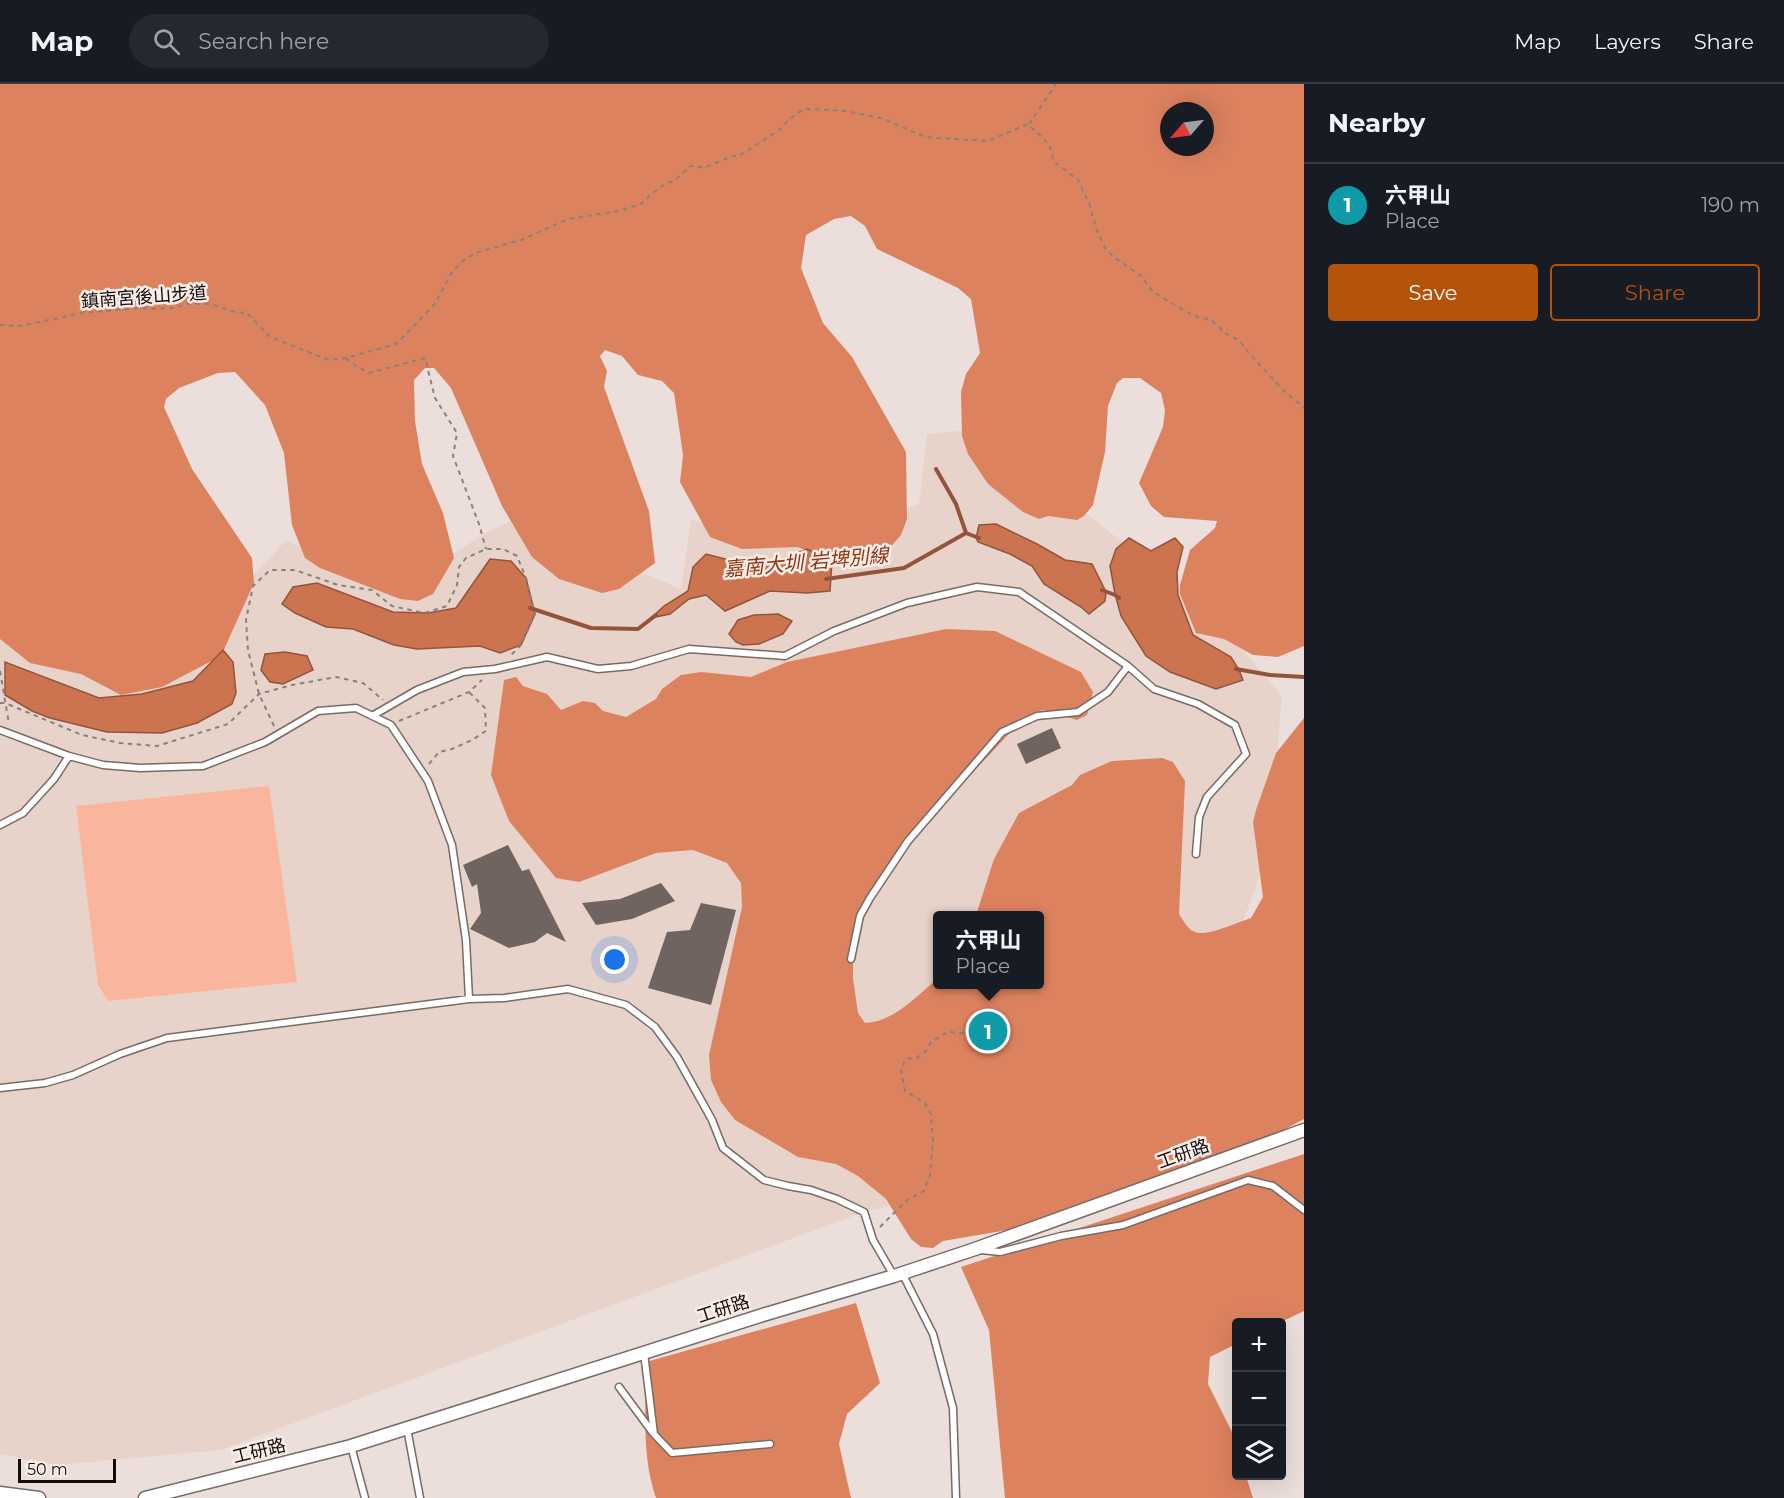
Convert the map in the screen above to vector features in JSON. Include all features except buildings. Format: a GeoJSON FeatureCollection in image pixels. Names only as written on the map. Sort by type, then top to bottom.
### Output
{"type":"FeatureCollection","features":[{"type":"Feature","properties":{"kind":"street","name":"工研路"},"geometry":{"type":"LineString","coordinates":[[145,1498],[351,1446],[975,1250],[1304,1130]]}},
{"type":"Feature","properties":{"kind":"street"},"geometry":{"type":"LineString","coordinates":[[0,1493],[39,1498]]}},
{"type":"Feature","properties":{"kind":"lane"},"geometry":{"type":"LineString","coordinates":[[372,716],[417,690],[463,672],[495,669],[547,657],[598,669],[631,666],[689,650],[785,656],[834,631],[907,603],[977,587],[1019,592],[1128,666],[1154,688],[1198,704],[1235,725],[1246,754],[1207,797],[1199,817],[1196,854]]}},
{"type":"Feature","properties":{"kind":"lane"},"geometry":{"type":"LineString","coordinates":[[851,959],[860,916],[908,840],[1002,732],[1037,716],[1078,712],[1108,692],[1128,666]]}},
{"type":"Feature","properties":{"kind":"lane"},"geometry":{"type":"LineString","coordinates":[[0,730],[69,756],[103,765],[140,768],[203,766],[265,742],[318,711],[356,708],[391,725],[428,781],[452,844],[466,940],[469,999]]}},
{"type":"Feature","properties":{"kind":"lane"},"geometry":{"type":"LineString","coordinates":[[0,825],[23,813],[54,779],[69,756]]}},
{"type":"Feature","properties":{"kind":"lane"},"geometry":{"type":"LineString","coordinates":[[0,1088],[45,1083],[73,1075],[120,1053],[167,1038],[469,999],[504,998],[568,988],[626,1005],[655,1027],[677,1057],[712,1120],[723,1148],[764,1180],[811,1190],[864,1212],[873,1240],[898,1274],[933,1334],[953,1408],[956,1498]]}},
{"type":"Feature","properties":{"kind":"lane"},"geometry":{"type":"LineString","coordinates":[[975,1250],[1000,1252],[1061,1236],[1123,1225],[1248,1180],[1274,1186],[1304,1210]]}},
{"type":"Feature","properties":{"kind":"lane"},"geometry":{"type":"LineString","coordinates":[[644,1353],[654,1434]]}},
{"type":"Feature","properties":{"kind":"lane"},"geometry":{"type":"LineString","coordinates":[[619,1387],[654,1434],[672,1453],[770,1444]]}},
{"type":"Feature","properties":{"kind":"lane"},"geometry":{"type":"LineString","coordinates":[[407,1428],[420,1498]]}},
{"type":"Feature","properties":{"kind":"lane"},"geometry":{"type":"LineString","coordinates":[[351,1446],[365,1498]]}},
{"type":"Feature","properties":{"kind":"path"},"geometry":{"type":"LineString","coordinates":[[1056,84],[1028,124],[1050,146],[1053,161],[1078,180],[1105,248],[1141,276],[1153,292],[1185,311],[1211,320],[1225,333],[1240,341],[1285,392],[1304,408]]}},
{"type":"Feature","properties":{"kind":"path","name":"鎮南宮後山步道"},"geometry":{"type":"LineString","coordinates":[[0,325],[21,326],[82,313],[211,304],[235,312],[248,313],[270,337],[302,350],[328,360],[346,358],[396,344],[434,305],[451,274],[461,262],[475,253],[522,240],[568,219],[619,212],[641,204],[654,192],[674,181],[690,166],[703,168],[739,156],[779,130],[802,110],[847,111],[884,119],[923,136],[935,138],[988,141],[1028,124]]}},
{"type":"Feature","properties":{"kind":"path"},"geometry":{"type":"LineString","coordinates":[[346,358],[369,373],[425,358],[435,398],[458,433],[453,456],[486,549]]}},
{"type":"Feature","properties":{"kind":"path"},"geometry":{"type":"LineString","coordinates":[[278,734],[259,694],[248,650],[246,620],[253,586],[270,570],[295,570],[338,585],[372,590],[392,606],[424,613],[447,606],[458,585],[459,567],[466,558],[486,549],[504,549],[517,556],[526,578],[535,614],[521,645],[470,692],[391,725]]}},
{"type":"Feature","properties":{"kind":"path"},"geometry":{"type":"LineString","coordinates":[[0,670],[10,733]]}},
{"type":"Feature","properties":{"kind":"path"},"geometry":{"type":"LineString","coordinates":[[0,703],[5,703],[82,735],[157,746],[228,724],[259,694],[336,677],[363,683],[390,706]]}},
{"type":"Feature","properties":{"kind":"path"},"geometry":{"type":"LineString","coordinates":[[422,772],[439,752],[452,749],[486,731],[485,708],[470,692]]}},
{"type":"Feature","properties":{"kind":"path"},"geometry":{"type":"LineString","coordinates":[[873,1240],[881,1225],[907,1200],[924,1191],[930,1175],[933,1141],[931,1114],[925,1103],[905,1091],[902,1071],[905,1059],[917,1058],[926,1051],[931,1042],[949,1031],[956,1034],[980,1033]]}},
{"type":"Feature","properties":{"kind":"shaded area"},"geometry":{"type":"Polygon","coordinates":[[[0,84],[1304,84],[1304,646],[1278,657],[1253,655],[1224,639],[1196,633],[1180,594],[1180,585],[1190,550],[1215,528],[1217,521],[1164,517],[1151,506],[1139,483],[1163,427],[1165,410],[1161,393],[1140,378],[1123,378],[1117,383],[1108,406],[1105,452],[1093,505],[1084,516],[1077,520],[1048,516],[1039,519],[1023,512],[988,484],[968,454],[962,436],[961,392],[966,374],[980,353],[971,299],[958,288],[877,249],[865,226],[851,216],[834,219],[806,235],[801,268],[823,323],[852,357],[906,452],[907,519],[901,535],[878,561],[852,565],[797,547],[742,549],[710,537],[680,482],[683,455],[674,393],[662,381],[638,375],[622,356],[605,350],[600,356],[607,371],[604,387],[649,511],[655,563],[619,589],[602,593],[559,579],[532,557],[502,506],[451,388],[434,368],[425,368],[414,380],[415,421],[422,464],[443,513],[454,558],[433,594],[418,601],[400,599],[320,568],[305,558],[292,525],[284,453],[265,405],[235,372],[218,373],[179,388],[166,399],[164,407],[192,469],[252,558],[254,583],[221,656],[162,687],[121,695],[81,674],[30,663],[0,639],[0,84]]]}},
{"type":"Feature","properties":{"kind":"shaded area"},"geometry":{"type":"Polygon","coordinates":[[[979,429],[1210,611],[1282,696],[1269,850],[1232,952],[982,1186],[864,1212],[221,1450],[59,1465],[0,1454],[0,614],[251,578],[285,541],[412,580],[484,534],[514,519],[681,589],[691,519],[780,548],[919,504],[927,434],[979,429]]]}},
{"type":"Feature","properties":{"kind":"shaded area"},"geometry":{"type":"Polygon","coordinates":[[[946,629],[995,631],[1081,672],[1093,692],[1087,715],[1077,720],[1043,710],[1022,720],[911,838],[866,908],[853,956],[853,979],[858,1013],[865,1023],[875,1022],[895,1013],[933,983],[933,989],[1044,989],[1044,911],[977,911],[994,859],[1019,813],[1072,785],[1080,775],[1112,761],[1162,758],[1173,762],[1185,781],[1179,914],[1188,927],[1195,932],[1207,932],[1251,918],[1263,897],[1253,822],[1256,810],[1276,753],[1304,718],[1304,1119],[1274,1135],[1227,1150],[1196,1167],[1160,1175],[1019,1228],[943,1241],[933,1248],[921,1247],[911,1239],[886,1199],[858,1176],[836,1164],[798,1157],[735,1120],[721,1102],[711,1080],[709,1055],[742,907],[741,883],[727,863],[693,850],[656,853],[579,882],[556,878],[509,821],[491,775],[504,680],[516,677],[523,686],[547,694],[561,710],[583,701],[595,703],[603,711],[626,717],[656,699],[662,689],[681,675],[701,672],[751,677],[787,662],[946,629]]]}},
{"type":"Feature","properties":{"kind":"shaded area"},"geometry":{"type":"Polygon","coordinates":[[[269,786],[297,982],[108,1001],[98,985],[76,806],[269,786]]]}},
{"type":"Feature","properties":{"kind":"shaded area"},"geometry":{"type":"Polygon","coordinates":[[[1304,1154],[1304,1311],[1286,1320],[1232,1318],[1232,1346],[1210,1357],[1208,1384],[1232,1432],[1232,1480],[1247,1480],[1253,1498],[1005,1498],[989,1330],[961,1267],[1304,1154]]]}},
{"type":"Feature","properties":{"kind":"shaded area"},"geometry":{"type":"Polygon","coordinates":[[[856,1303],[880,1383],[847,1414],[839,1444],[851,1498],[656,1498],[646,1448],[646,1362],[856,1303]]]}},
{"type":"Feature","properties":{"kind":"water"},"geometry":{"type":"Polygon","coordinates":[[[996,524],[1065,560],[1092,564],[1106,592],[1105,601],[1089,614],[1044,584],[1032,566],[1010,554],[978,542],[976,538],[979,525],[996,524]]]}},
{"type":"Feature","properties":{"kind":"water"},"geometry":{"type":"Polygon","coordinates":[[[1129,538],[1151,551],[1175,538],[1183,547],[1177,572],[1178,595],[1193,635],[1231,657],[1243,680],[1216,689],[1170,672],[1146,656],[1121,616],[1110,566],[1116,549],[1129,538]]]}},
{"type":"Feature","properties":{"kind":"water"},"geometry":{"type":"Polygon","coordinates":[[[807,549],[832,561],[830,591],[807,593],[770,591],[725,611],[706,595],[689,599],[670,614],[651,618],[664,606],[688,591],[693,567],[706,554],[733,561],[770,564],[807,549]]]}},
{"type":"Feature","properties":{"kind":"water"},"geometry":{"type":"Polygon","coordinates":[[[490,559],[511,561],[526,578],[535,614],[521,645],[500,653],[480,646],[417,649],[394,645],[353,629],[326,627],[295,613],[282,604],[293,587],[317,583],[393,612],[428,613],[456,608],[490,559]]]}},
{"type":"Feature","properties":{"kind":"water"},"geometry":{"type":"Polygon","coordinates":[[[778,614],[792,621],[783,634],[759,644],[743,645],[736,642],[729,634],[738,620],[754,615],[778,614]]]}},
{"type":"Feature","properties":{"kind":"water"},"geometry":{"type":"Polygon","coordinates":[[[223,650],[233,662],[236,693],[232,704],[197,723],[162,733],[107,732],[50,718],[32,711],[5,695],[5,662],[99,698],[142,694],[193,681],[223,650]]]}},
{"type":"Feature","properties":{"kind":"water"},"geometry":{"type":"Polygon","coordinates":[[[285,652],[307,656],[313,670],[283,684],[270,682],[261,670],[265,654],[285,652]]]}},
{"type":"Feature","properties":{"kind":"waterway"},"geometry":{"type":"LineString","coordinates":[[936,469],[956,504],[966,533]]}},
{"type":"Feature","properties":{"kind":"waterway","name":"嘉南大圳 岩埤別線"},"geometry":{"type":"LineString","coordinates":[[826,579],[904,568],[966,533],[979,538]]}},
{"type":"Feature","properties":{"kind":"waterway","name":"嘉南大圳 岩埤別線"},"geometry":{"type":"LineString","coordinates":[[1102,590],[1119,598]]}},
{"type":"Feature","properties":{"kind":"waterway","name":"嘉南大圳 岩埤別線"},"geometry":{"type":"LineString","coordinates":[[530,608],[591,628],[638,629],[656,615]]}},
{"type":"Feature","properties":{"kind":"waterway","name":"嘉南大圳 岩埤別線"},"geometry":{"type":"LineString","coordinates":[[1236,669],[1270,675],[1304,677]]}},
{"type":"Feature","properties":{"kind":"place","name":"六甲山"},"geometry":{"type":"Point","coordinates":[988,1031]}}]}
